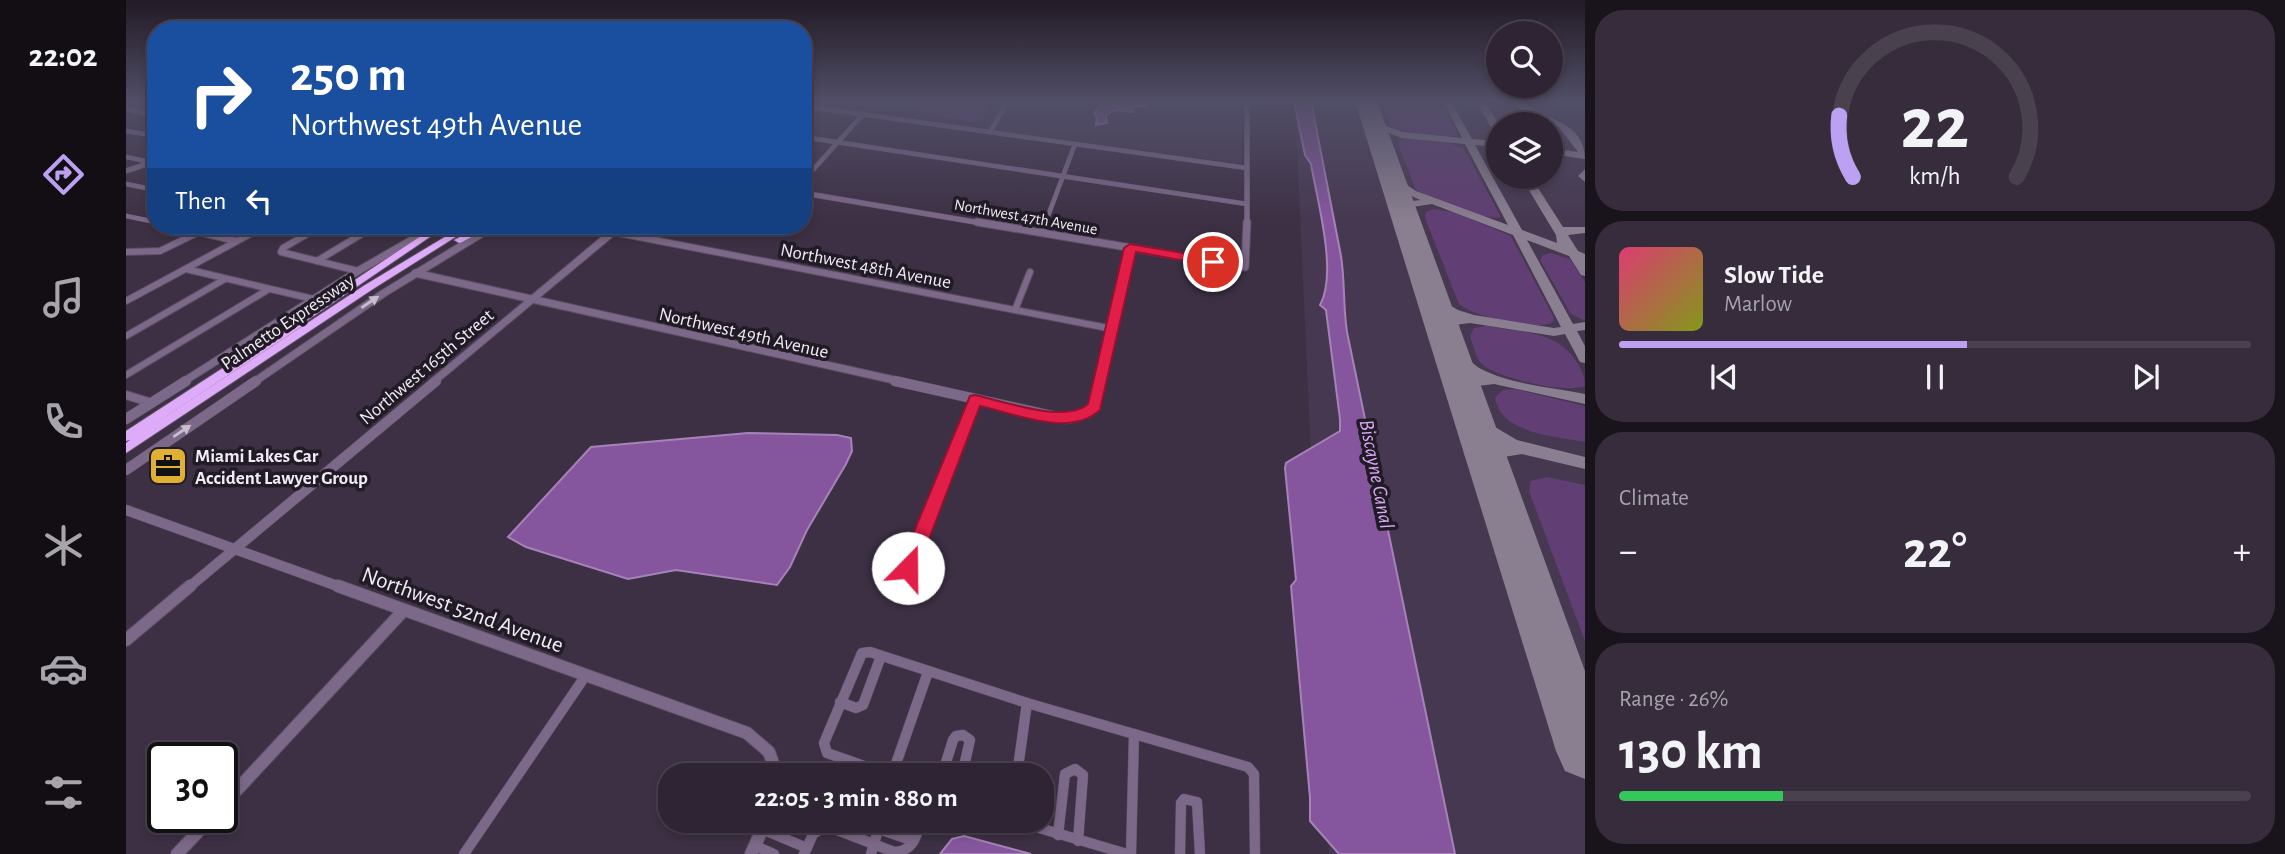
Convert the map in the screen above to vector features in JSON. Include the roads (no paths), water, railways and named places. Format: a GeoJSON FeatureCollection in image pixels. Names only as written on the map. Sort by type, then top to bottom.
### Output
{"type":"FeatureCollection","features":[{"type":"Feature","properties":{"kind":"highway"},"geometry":{"type":"LineString","coordinates":[[284,333],[322,304],[428,235]]}},
{"type":"Feature","properties":{"kind":"highway","name":"Palmetto Expressway"},"geometry":{"type":"LineString","coordinates":[[126,437],[284,333],[443,235]]}},
{"type":"Feature","properties":{"kind":"highway","name":"Palmetto Expressway"},"geometry":{"type":"LineString","coordinates":[[126,449],[369,287],[455,235]]}},
{"type":"Feature","properties":{"kind":"highway"},"geometry":{"type":"LineString","coordinates":[[369,287],[470,235]]}},
{"type":"Feature","properties":{"kind":"street"},"geometry":{"type":"LineString","coordinates":[[831,141],[1247,204],[1247,141]]}},
{"type":"Feature","properties":{"kind":"street"},"geometry":{"type":"LineString","coordinates":[[1053,141],[1247,168]]}},
{"type":"Feature","properties":{"kind":"street"},"geometry":{"type":"LineString","coordinates":[[812,171],[838,142]]}},
{"type":"Feature","properties":{"kind":"street"},"geometry":{"type":"LineString","coordinates":[[1042,233],[1075,144]]}},
{"type":"Feature","properties":{"kind":"street"},"geometry":{"type":"LineString","coordinates":[[126,157],[147,161]]}},
{"type":"Feature","properties":{"kind":"street"},"geometry":{"type":"LineString","coordinates":[[126,171],[147,164]]}},
{"type":"Feature","properties":{"kind":"street"},"geometry":{"type":"LineString","coordinates":[[126,184],[147,188]]}},
{"type":"Feature","properties":{"kind":"street","name":"Northwest 47th Avenue"},"geometry":{"type":"LineString","coordinates":[[812,195],[1245,267],[1247,204]]}},
{"type":"Feature","properties":{"kind":"street"},"geometry":{"type":"LineString","coordinates":[[126,216],[147,220]]}},
{"type":"Feature","properties":{"kind":"street"},"geometry":{"type":"LineString","coordinates":[[126,252],[151,255],[193,235]]}},
{"type":"Feature","properties":{"kind":"street"},"geometry":{"type":"LineString","coordinates":[[211,235],[236,241]]}},
{"type":"Feature","properties":{"kind":"street"},"geometry":{"type":"LineString","coordinates":[[126,301],[248,235]]}},
{"type":"Feature","properties":{"kind":"street"},"geometry":{"type":"LineString","coordinates":[[307,235],[281,251],[284,254],[358,271]]}},
{"type":"Feature","properties":{"kind":"street"},"geometry":{"type":"LineString","coordinates":[[317,261],[360,235]]}},
{"type":"Feature","properties":{"kind":"street"},"geometry":{"type":"LineString","coordinates":[[126,419],[313,299],[420,235]]}},
{"type":"Feature","properties":{"kind":"street"},"geometry":{"type":"LineString","coordinates":[[126,470],[415,273],[479,235]]}},
{"type":"Feature","properties":{"kind":"street","name":"Northwest 165th Street"},"geometry":{"type":"LineString","coordinates":[[126,640],[610,235]]}},
{"type":"Feature","properties":{"kind":"street","name":"Northwest 48th Avenue"},"geometry":{"type":"LineString","coordinates":[[646,235],[1113,329]]}},
{"type":"Feature","properties":{"kind":"street"},"geometry":{"type":"LineString","coordinates":[[1113,329],[1130,248]]}},
{"type":"Feature","properties":{"kind":"street"},"geometry":{"type":"LineString","coordinates":[[186,268],[313,299]]}},
{"type":"Feature","properties":{"kind":"street"},"geometry":{"type":"LineString","coordinates":[[1015,310],[1030,271]]}},
{"type":"Feature","properties":{"kind":"street","name":"Northwest 49th Avenue"},"geometry":{"type":"LineString","coordinates":[[415,273],[1066,419],[1085,415],[1095,407],[1113,329]]}},
{"type":"Feature","properties":{"kind":"street"},"geometry":{"type":"LineString","coordinates":[[126,336],[226,278]]}},
{"type":"Feature","properties":{"kind":"street"},"geometry":{"type":"LineString","coordinates":[[126,376],[269,289]]}},
{"type":"Feature","properties":{"kind":"street"},"geometry":{"type":"LineString","coordinates":[[126,292],[137,295]]}},
{"type":"Feature","properties":{"kind":"street"},"geometry":{"type":"LineString","coordinates":[[126,395],[152,403]]}},
{"type":"Feature","properties":{"kind":"street"},"geometry":{"type":"LineString","coordinates":[[908,568],[975,400]]}},
{"type":"Feature","properties":{"kind":"street","name":"Northwest 52nd Avenue"},"geometry":{"type":"LineString","coordinates":[[126,510],[747,733],[769,752],[774,763]]}},
{"type":"Feature","properties":{"kind":"street"},"geometry":{"type":"LineString","coordinates":[[238,789],[404,610]]}},
{"type":"Feature","properties":{"kind":"street"},"geometry":{"type":"LineString","coordinates":[[856,763],[827,753],[824,743],[862,653],[870,652],[1027,703],[1248,768],[1254,774],[1255,854]]}},
{"type":"Feature","properties":{"kind":"street"},"geometry":{"type":"LineString","coordinates":[[840,702],[856,708],[863,705],[881,656]]}},
{"type":"Feature","properties":{"kind":"street"},"geometry":{"type":"LineString","coordinates":[[895,763],[928,672]]}},
{"type":"Feature","properties":{"kind":"street"},"geometry":{"type":"LineString","coordinates":[[464,854],[586,675]]}},
{"type":"Feature","properties":{"kind":"street"},"geometry":{"type":"LineString","coordinates":[[1019,763],[1027,703]]}},
{"type":"Feature","properties":{"kind":"street"},"geometry":{"type":"LineString","coordinates":[[1052,833],[1129,854],[1134,734]]}},
{"type":"Feature","properties":{"kind":"street"},"geometry":{"type":"LineString","coordinates":[[946,763],[953,740],[956,736],[963,736],[970,740],[965,763]]}},
{"type":"Feature","properties":{"kind":"street"},"geometry":{"type":"LineString","coordinates":[[1058,835],[1065,774],[1075,769],[1083,775],[1078,841]]}},
{"type":"Feature","properties":{"kind":"street"},"geometry":{"type":"LineString","coordinates":[[1180,854],[1181,803],[1184,799],[1191,798],[1197,802],[1199,809],[1200,854]]}},
{"type":"Feature","properties":{"kind":"street"},"geometry":{"type":"LineString","coordinates":[[177,854],[197,833]]}},
{"type":"Feature","properties":{"kind":"street"},"geometry":{"type":"LineString","coordinates":[[760,833],[753,850],[774,854]]}},
{"type":"Feature","properties":{"kind":"street"},"geometry":{"type":"LineString","coordinates":[[777,833],[805,851],[814,833]]}},
{"type":"Feature","properties":{"kind":"street"},"geometry":{"type":"LineString","coordinates":[[841,833],[872,849],[905,853],[912,848],[918,833]]}},
{"type":"Feature","properties":{"kind":"street"},"geometry":{"type":"LineString","coordinates":[[888,833],[905,838],[912,833]]}},
{"type":"Feature","properties":{"kind":"place","name":"Miami Lakes Car Accident Lawyer Group"},"geometry":{"type":"Point","coordinates":[168,466]}},
{"type":"Feature","properties":{"kind":"water label","name":"Biscayne Canal"},"geometry":{"type":"Point","coordinates":[1377,474]}}]}
